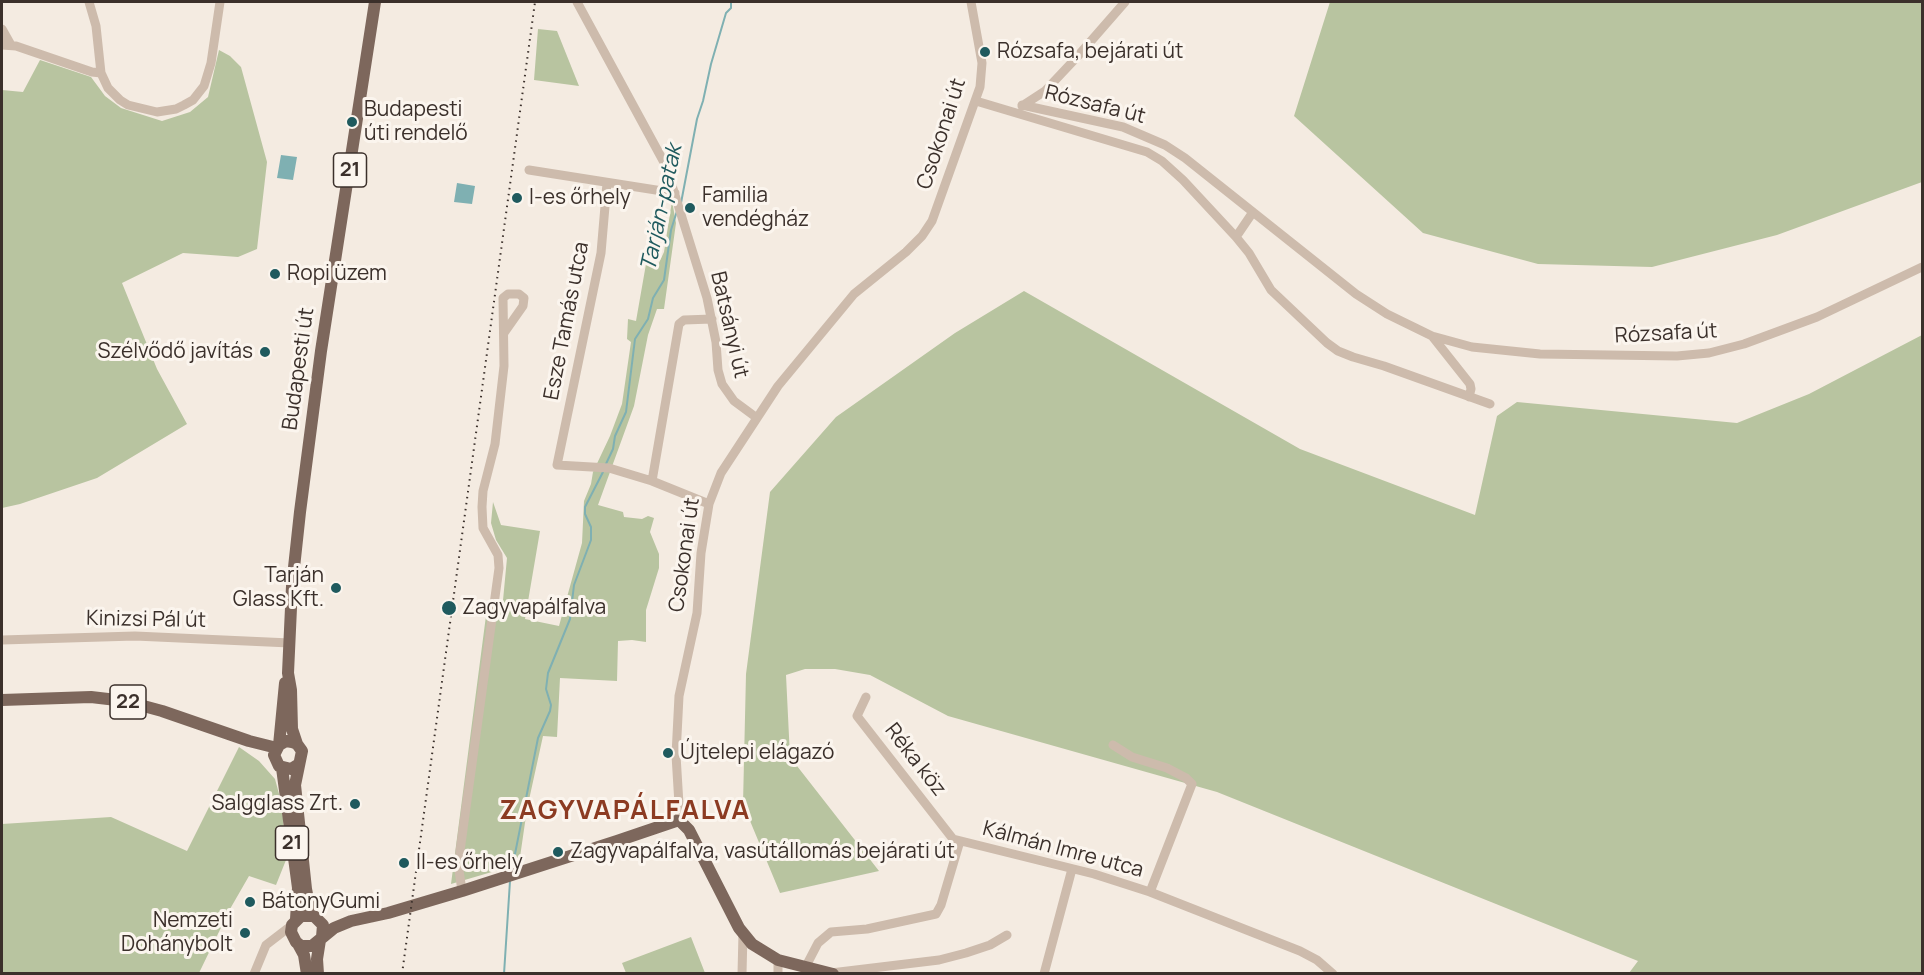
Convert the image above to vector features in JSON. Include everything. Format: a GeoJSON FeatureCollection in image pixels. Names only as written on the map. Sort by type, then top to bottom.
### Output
{"type":"FeatureCollection","features":[{"type":"Feature","properties":{"kind":"main road","name":"Budapesti út"},"geometry":{"type":"LineString","coordinates":[[294,922],[298,888],[278,755],[283,689],[288,673],[292,586],[306,458],[375,2]]}},
{"type":"Feature","properties":{"kind":"main road","name":"Budapesti út"},"geometry":{"type":"LineString","coordinates":[[288,673],[292,729],[297,744]]}},
{"type":"Feature","properties":{"kind":"main road","name":"22"},"geometry":{"type":"LineString","coordinates":[[2,700],[91,697],[114,699],[162,711],[249,741],[278,755]]}},
{"type":"Feature","properties":{"kind":"main road"},"geometry":{"type":"LineString","coordinates":[[297,744],[289,741],[278,755],[291,769],[299,764]]}},
{"type":"Feature","properties":{"kind":"main road","name":"21"},"geometry":{"type":"LineString","coordinates":[[297,744],[302,752],[295,785],[306,889],[316,918],[324,929],[317,959],[318,974]]}},
{"type":"Feature","properties":{"kind":"main road"},"geometry":{"type":"LineString","coordinates":[[296,942],[305,947],[312,946],[334,927],[351,921],[388,913],[462,891],[669,822],[680,821],[689,830],[743,933],[757,949],[778,960],[832,973]]}},
{"type":"Feature","properties":{"kind":"main road"},"geometry":{"type":"LineString","coordinates":[[294,922],[304,915],[351,921]]}},
{"type":"Feature","properties":{"kind":"main road","name":"21"},"geometry":{"type":"LineString","coordinates":[[294,922],[291,932],[304,955],[307,974]]}},
{"type":"Feature","properties":{"kind":"street"},"geometry":{"type":"LineString","coordinates":[[89,2],[96,26],[101,73],[108,88],[120,100],[137,109],[149,112],[176,109],[193,100],[204,86],[211,63],[220,2]]}},
{"type":"Feature","properties":{"kind":"street","name":"Batsányi út"},"geometry":{"type":"LineString","coordinates":[[577,2],[666,166],[712,319],[722,384],[734,401],[757,417]]}},
{"type":"Feature","properties":{"kind":"street","name":"Csokonai út"},"geometry":{"type":"LineString","coordinates":[[680,821],[676,755],[677,712],[697,613],[701,553],[709,504],[722,473],[778,386],[846,303],[906,252],[928,228],[937,210],[982,78],[982,63],[971,2]]}},
{"type":"Feature","properties":{"kind":"street"},"geometry":{"type":"LineString","coordinates":[[1022,105],[1045,91],[1125,2]]}},
{"type":"Feature","properties":{"kind":"street"},"geometry":{"type":"LineString","coordinates":[[2,29],[6,45],[101,73]]}},
{"type":"Feature","properties":{"kind":"street","name":"Rózsafa út"},"geometry":{"type":"LineString","coordinates":[[976,101],[1147,152],[1162,161],[1183,180],[1249,253],[1271,290],[1327,343],[1338,351],[1490,404]]}},
{"type":"Feature","properties":{"kind":"street","name":"Rózsafa út"},"geometry":{"type":"LineString","coordinates":[[1015,114],[1022,105],[1123,127],[1151,138],[1185,158],[1356,294],[1387,314],[1432,336],[1472,347],[1540,354],[1677,356],[1709,353],[1744,344],[1817,317],[1923,267]]}},
{"type":"Feature","properties":{"kind":"street"},"geometry":{"type":"LineString","coordinates":[[529,170],[676,197]]}},
{"type":"Feature","properties":{"kind":"street","name":"Esze Tamás utca"},"geometry":{"type":"LineString","coordinates":[[607,183],[601,253],[556,465],[605,467],[652,481]]}},
{"type":"Feature","properties":{"kind":"street"},"geometry":{"type":"LineString","coordinates":[[1236,237],[1253,212]]}},
{"type":"Feature","properties":{"kind":"street"},"geometry":{"type":"LineString","coordinates":[[709,504],[652,481],[679,324],[684,320],[712,319]]}},
{"type":"Feature","properties":{"kind":"street"},"geometry":{"type":"LineString","coordinates":[[462,891],[459,851],[499,562],[483,528],[482,507],[483,491],[495,444],[504,366],[504,333]]}},
{"type":"Feature","properties":{"kind":"street","name":"Rózsafa út"},"geometry":{"type":"LineString","coordinates":[[1432,336],[1470,384],[1469,397]]}},
{"type":"Feature","properties":{"kind":"street","name":"Kinizsi Pál út"},"geometry":{"type":"LineString","coordinates":[[2,640],[135,636],[290,643]]}},
{"type":"Feature","properties":{"kind":"street","name":"Réka köz"},"geometry":{"type":"LineString","coordinates":[[866,697],[857,716],[953,839],[960,841]]}},
{"type":"Feature","properties":{"kind":"street"},"geometry":{"type":"LineString","coordinates":[[1113,745],[1132,757],[1167,768],[1186,778],[1192,784],[1150,892]]}},
{"type":"Feature","properties":{"kind":"street","name":"Kálmán Imre utca"},"geometry":{"type":"LineString","coordinates":[[805,968],[818,942],[831,932],[867,928],[936,914],[941,905],[960,841],[1072,869],[1150,892],[1291,946],[1310,956],[1333,974]]}},
{"type":"Feature","properties":{"kind":"street"},"geometry":{"type":"LineString","coordinates":[[1044,974],[1072,869]]}},
{"type":"Feature","properties":{"kind":"street"},"geometry":{"type":"LineString","coordinates":[[254,974],[267,945],[294,922]]}},
{"type":"Feature","properties":{"kind":"street"},"geometry":{"type":"LineString","coordinates":[[742,974],[743,933]]}},
{"type":"Feature","properties":{"kind":"street"},"geometry":{"type":"LineString","coordinates":[[832,973],[884,971],[966,954],[990,945],[1007,935]]}},
{"type":"Feature","properties":{"kind":"street"},"geometry":{"type":"LineString","coordinates":[[272,940],[296,942]]}},
{"type":"Feature","properties":{"kind":"street"},"geometry":{"type":"LineString","coordinates":[[778,960],[778,974]]}},
{"type":"Feature","properties":{"kind":"green space"},"geometry":{"type":"Polygon","coordinates":[[[1330,2],[1922,2],[1922,182],[1777,235],[1652,267],[1538,264],[1423,233],[1294,116],[1330,2]]]}},
{"type":"Feature","properties":{"kind":"green space"},"geometry":{"type":"Polygon","coordinates":[[[538,29],[557,31],[579,86],[534,80],[538,29]]]}},
{"type":"Feature","properties":{"kind":"green space"},"geometry":{"type":"Polygon","coordinates":[[[219,50],[230,56],[241,67],[267,162],[257,249],[238,257],[183,253],[122,283],[157,369],[187,424],[97,478],[2,508],[2,90],[23,92],[40,60],[91,77],[105,96],[121,108],[162,121],[190,112],[208,97],[219,50]]]}},
{"type":"Feature","properties":{"kind":"green space"},"geometry":{"type":"Polygon","coordinates":[[[672,201],[676,223],[664,309],[657,309],[648,335],[634,406],[598,505],[623,512],[624,517],[654,518],[650,532],[659,554],[659,568],[646,610],[646,642],[618,641],[617,681],[560,678],[557,737],[543,736],[527,809],[519,864],[451,884],[487,608],[502,611],[507,558],[496,540],[491,523],[493,502],[501,525],[540,531],[525,619],[559,626],[582,543],[584,501],[593,472],[622,404],[631,342],[627,339],[628,319],[636,321],[646,264],[658,265],[664,252],[672,201]]]}},
{"type":"Feature","properties":{"kind":"green space"},"geometry":{"type":"Polygon","coordinates":[[[1024,291],[1300,449],[1475,515],[1497,416],[1517,402],[1737,423],[1809,394],[1922,335],[1922,973],[1629,973],[1638,961],[1217,792],[948,716],[870,675],[835,669],[805,669],[786,675],[790,757],[879,871],[780,893],[743,804],[746,674],[770,492],[836,417],[955,333],[1024,291]]]}},
{"type":"Feature","properties":{"kind":"green space"},"geometry":{"type":"Polygon","coordinates":[[[239,747],[259,761],[275,779],[282,805],[286,860],[276,885],[249,876],[199,973],[2,974],[2,824],[111,817],[187,851],[239,747]]]}},
{"type":"Feature","properties":{"kind":"green space"},"geometry":{"type":"Polygon","coordinates":[[[691,937],[705,973],[626,973],[622,963],[691,937]]]}},
{"type":"Feature","properties":{"kind":"water"},"geometry":{"type":"Polygon","coordinates":[[[281,155],[297,157],[293,180],[277,178],[281,155]]]}},
{"type":"Feature","properties":{"kind":"water"},"geometry":{"type":"Polygon","coordinates":[[[457,183],[475,186],[472,204],[454,202],[457,183]]]}},
{"type":"Feature","properties":{"kind":"waterway","name":"Tarján-patak"},"geometry":{"type":"LineString","coordinates":[[681,203],[697,119],[711,64],[726,13],[731,8],[731,2]]}},
{"type":"Feature","properties":{"kind":"waterway","name":"Tarján-patak"},"geometry":{"type":"LineString","coordinates":[[605,466],[626,412],[635,339],[648,319],[653,298],[664,280],[671,230],[677,211]]}},
{"type":"Feature","properties":{"kind":"waterway","name":"Tarján-patak"},"geometry":{"type":"LineString","coordinates":[[512,869],[538,738],[550,711],[551,705],[546,689],[548,673],[570,619],[574,585],[591,540],[591,527],[585,514],[585,507],[603,472]]}},
{"type":"Feature","properties":{"kind":"waterway","name":"Tarján-patak"},"geometry":{"type":"LineString","coordinates":[[504,974],[510,881]]}},
{"type":"Feature","properties":{"kind":"railway"},"geometry":{"type":"LineString","coordinates":[[402,974],[535,2]]}},
{"type":"Feature","properties":{"kind":"place","name":"Rózsafa, bejárati út"},"geometry":{"type":"Point","coordinates":[985,52]}},
{"type":"Feature","properties":{"kind":"place","name":"Budapesti úti rendelő"},"geometry":{"type":"Point","coordinates":[352,122]}},
{"type":"Feature","properties":{"kind":"place","name":"I-es őrhely"},"geometry":{"type":"Point","coordinates":[517,198]}},
{"type":"Feature","properties":{"kind":"place","name":"Familia vendégház"},"geometry":{"type":"Point","coordinates":[690,208]}},
{"type":"Feature","properties":{"kind":"place","name":"Ropi üzem"},"geometry":{"type":"Point","coordinates":[275,274]}},
{"type":"Feature","properties":{"kind":"place","name":"Szélvődő javítás"},"geometry":{"type":"Point","coordinates":[265,352]}},
{"type":"Feature","properties":{"kind":"place","name":"Tarján Glass Kft."},"geometry":{"type":"Point","coordinates":[336,588]}},
{"type":"Feature","properties":{"kind":"place","name":"Zagyvapálfalva"},"geometry":{"type":"Point","coordinates":[449,608]}},
{"type":"Feature","properties":{"kind":"place","name":"Újtelepi elágazó"},"geometry":{"type":"Point","coordinates":[668,753]}},
{"type":"Feature","properties":{"kind":"place","name":"Salgglass Zrt."},"geometry":{"type":"Point","coordinates":[355,804]}},
{"type":"Feature","properties":{"kind":"place","name":"Zagyvapálfalva, vasútállomás bejárati út"},"geometry":{"type":"Point","coordinates":[558,852]}},
{"type":"Feature","properties":{"kind":"place","name":"II-es őrhely"},"geometry":{"type":"Point","coordinates":[404,863]}},
{"type":"Feature","properties":{"kind":"place","name":"BátonyGumi"},"geometry":{"type":"Point","coordinates":[250,902]}},
{"type":"Feature","properties":{"kind":"place","name":"Nemzeti Dohánybolt"},"geometry":{"type":"Point","coordinates":[245,933]}},
{"type":"Feature","properties":{"kind":"district","name":"ZAGYVAPÁLFALVA"},"geometry":{"type":"Point","coordinates":[625,811]}}]}
